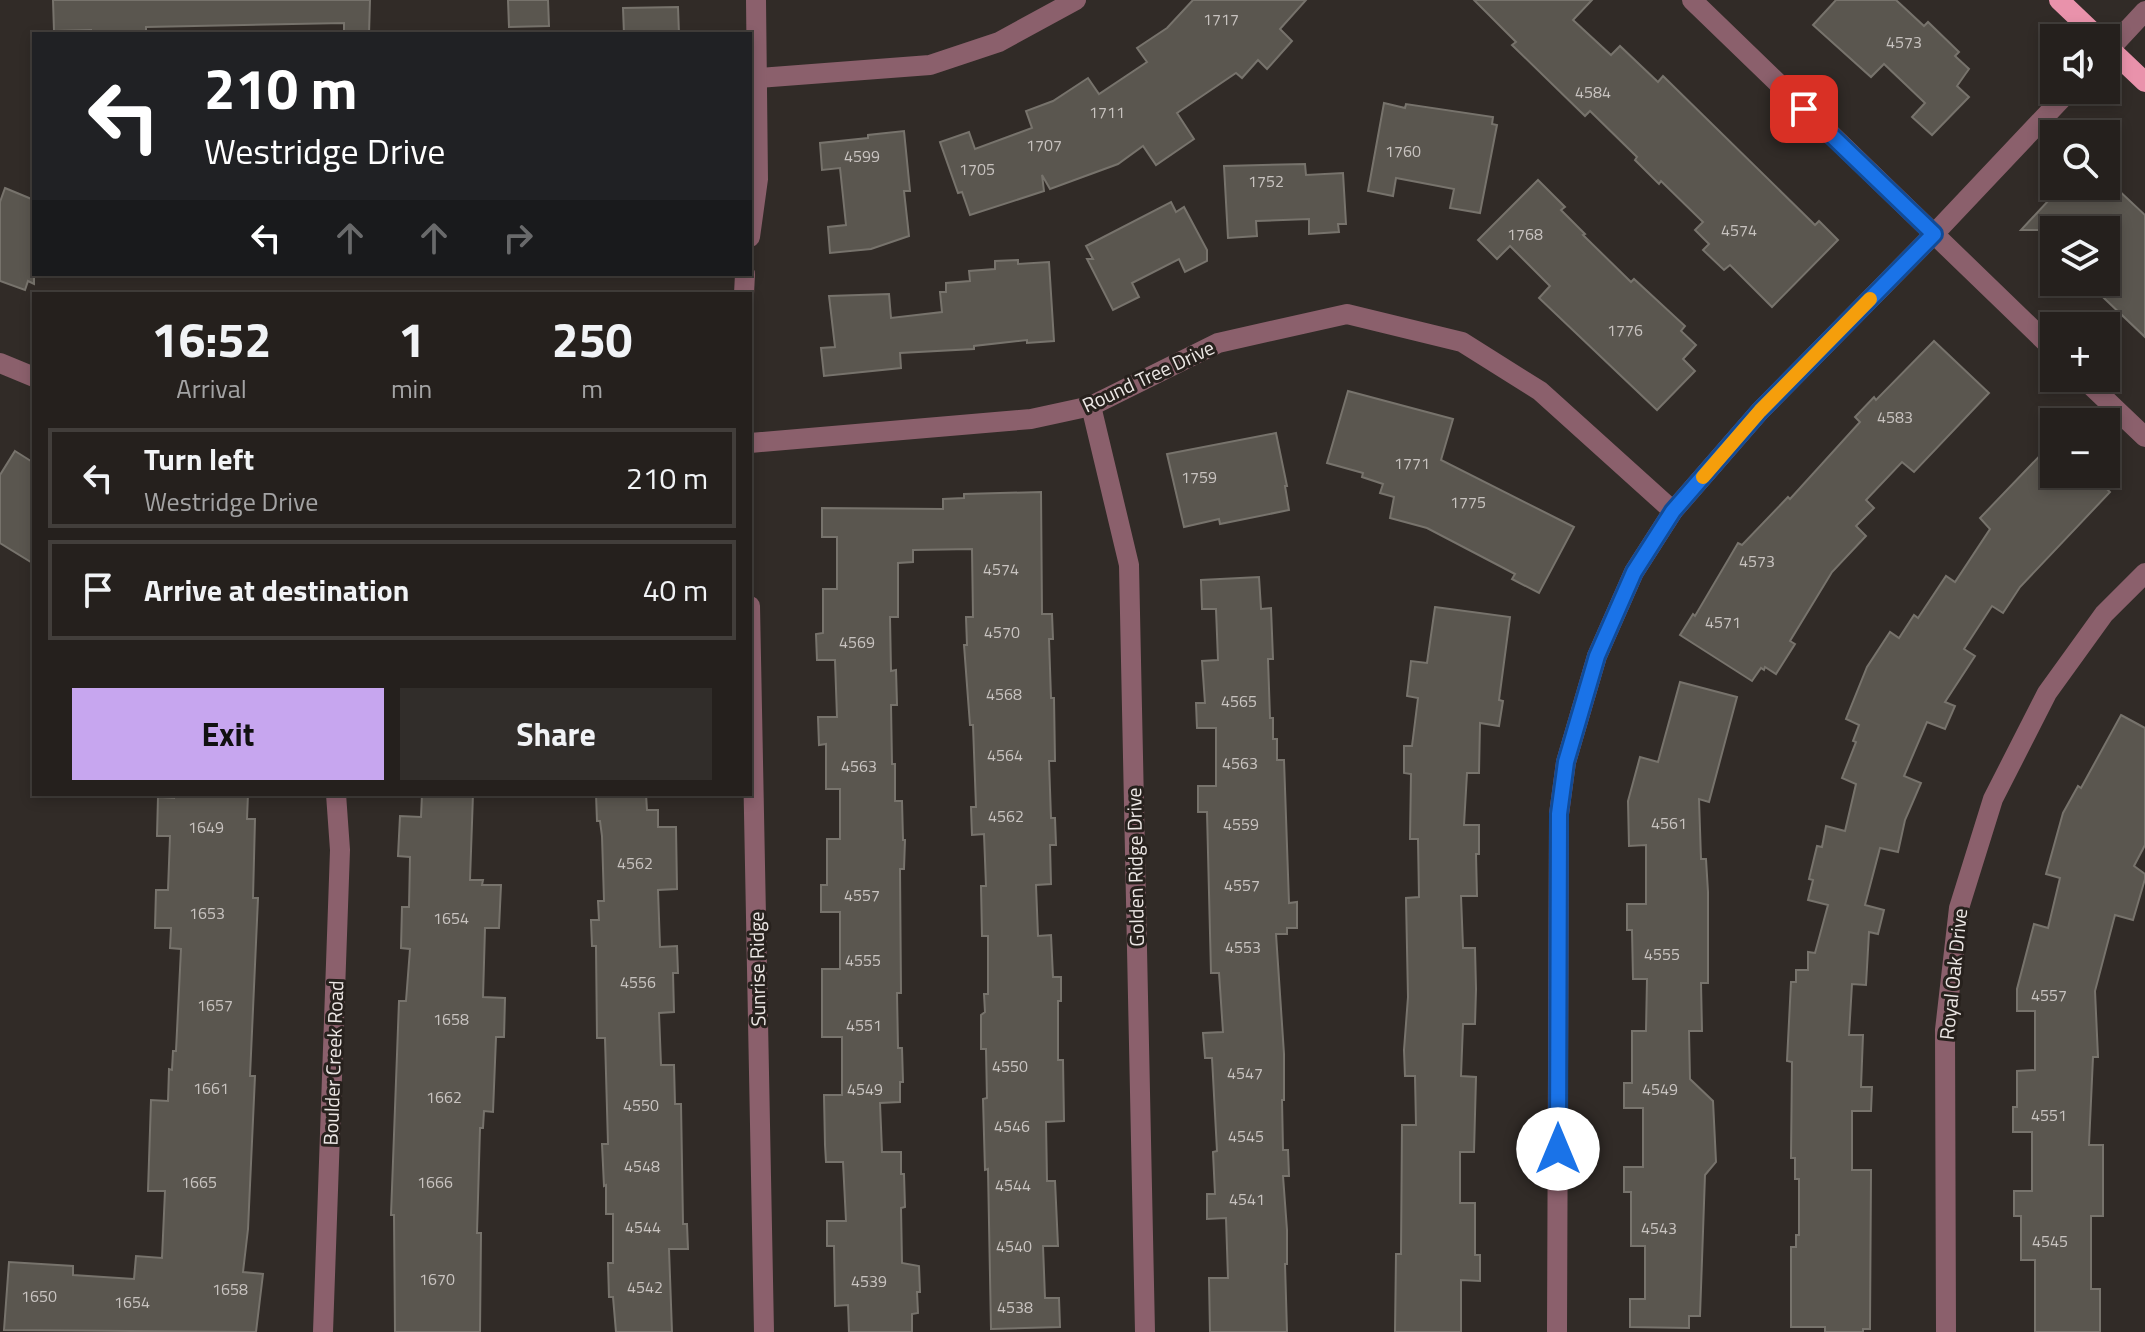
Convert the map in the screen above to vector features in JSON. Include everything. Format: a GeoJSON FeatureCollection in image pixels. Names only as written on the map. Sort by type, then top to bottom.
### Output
{"type":"FeatureCollection","features":[{"type":"Feature","properties":{"kind":"main road"},"geometry":{"type":"LineString","coordinates":[[2059,0],[2083,24]]}},
{"type":"Feature","properties":{"kind":"main road"},"geometry":{"type":"LineString","coordinates":[[2120,60],[2145,82]]}},
{"type":"Feature","properties":{"kind":"street"},"geometry":{"type":"LineString","coordinates":[[752,222],[758,179],[756,0]]}},
{"type":"Feature","properties":{"kind":"street"},"geometry":{"type":"LineString","coordinates":[[759,78],[930,65],[999,42],[1076,0]]}},
{"type":"Feature","properties":{"kind":"street"},"geometry":{"type":"LineString","coordinates":[[1692,0],[2040,336]]}},
{"type":"Feature","properties":{"kind":"street"},"geometry":{"type":"LineString","coordinates":[[2120,33],[2145,11]]}},
{"type":"Feature","properties":{"kind":"street"},"geometry":{"type":"LineString","coordinates":[[1557,1332],[1559,814],[1566,762],[1597,656],[1634,572],[1673,511],[1760,411],[2057,104]]}},
{"type":"Feature","properties":{"kind":"street","name":"Round Tree Drive"},"geometry":{"type":"LineString","coordinates":[[752,443],[1031,419],[1091,406],[1218,343],[1347,314],[1462,342],[1540,391],[1673,511]]}},
{"type":"Feature","properties":{"kind":"street"},"geometry":{"type":"LineString","coordinates":[[0,363],[32,376]]}},
{"type":"Feature","properties":{"kind":"street"},"geometry":{"type":"LineString","coordinates":[[2098,392],[2145,437]]}},
{"type":"Feature","properties":{"kind":"street","name":"Golden Ridge Drive"},"geometry":{"type":"LineString","coordinates":[[1091,406],[1129,565],[1145,1332]]}},
{"type":"Feature","properties":{"kind":"street","name":"Royal Oak Drive"},"geometry":{"type":"LineString","coordinates":[[1946,1332],[1945,1030],[1959,908],[1993,799],[2047,693],[2104,614],[2145,573]]}},
{"type":"Feature","properties":{"kind":"street","name":"Sunrise Ridge"},"geometry":{"type":"LineString","coordinates":[[752,710],[764,1332]]}},
{"type":"Feature","properties":{"kind":"street","name":"Boulder Creek Road"},"geometry":{"type":"LineString","coordinates":[[323,1332],[340,850],[336,796]]}},
{"type":"Feature","properties":{"kind":"building"},"geometry":{"type":"Polygon","coordinates":[[[53,0],[370,0],[369,32],[344,32],[344,23],[146,27],[146,32],[54,31],[53,0]]]}},
{"type":"Feature","properties":{"kind":"building"},"geometry":{"type":"Polygon","coordinates":[[[508,0],[548,0],[549,26],[509,27],[508,0]]]}},
{"type":"Feature","properties":{"kind":"building"},"geometry":{"type":"Polygon","coordinates":[[[1193,0],[1306,0],[1280,29],[1292,41],[1267,69],[1258,60],[1242,78],[1236,73],[1177,113],[1194,139],[1156,165],[1143,146],[1118,164],[1050,189],[1042,175],[1044,191],[970,215],[962,192],[958,193],[940,142],[969,132],[975,149],[1032,128],[1026,111],[1053,101],[1088,78],[1099,94],[1147,62],[1137,48],[1167,28],[1193,0]]]}},
{"type":"Feature","properties":{"kind":"building"},"geometry":{"type":"Polygon","coordinates":[[[1474,0],[1592,0],[1573,20],[1611,55],[1620,46],[1658,82],[1663,76],[1815,225],[1819,221],[1838,240],[1772,307],[1730,265],[1724,270],[1703,250],[1709,244],[1695,230],[1703,222],[1661,181],[1659,184],[1635,160],[1637,157],[1590,111],[1585,116],[1512,45],[1516,42],[1474,0]]]}},
{"type":"Feature","properties":{"kind":"building"},"geometry":{"type":"Polygon","coordinates":[[[1836,0],[1896,0],[1924,26],[1928,22],[1959,52],[1955,56],[1969,69],[1957,86],[1969,97],[1932,135],[1912,117],[1925,103],[1884,64],[1871,77],[1813,25],[1836,0]]]}},
{"type":"Feature","properties":{"kind":"building"},"geometry":{"type":"Polygon","coordinates":[[[678,7],[679,32],[624,32],[623,8],[678,7]]]}},
{"type":"Feature","properties":{"kind":"building"},"geometry":{"type":"Polygon","coordinates":[[[1384,103],[1493,117],[1492,124],[1497,125],[1480,213],[1450,208],[1454,189],[1396,178],[1393,196],[1368,191],[1384,103]]]}},
{"type":"Feature","properties":{"kind":"building"},"geometry":{"type":"Polygon","coordinates":[[[904,131],[910,191],[904,191],[909,236],[871,249],[830,253],[828,227],[846,225],[840,168],[822,170],[820,143],[904,131]]]}},
{"type":"Feature","properties":{"kind":"building"},"geometry":{"type":"Polygon","coordinates":[[[1305,164],[1306,175],[1343,173],[1346,224],[1338,224],[1339,232],[1309,234],[1309,219],[1256,221],[1257,236],[1228,238],[1224,166],[1305,164]]]}},
{"type":"Feature","properties":{"kind":"building"},"geometry":{"type":"Polygon","coordinates":[[[1538,180],[1565,207],[1561,210],[1583,235],[1631,282],[1634,279],[1685,326],[1681,331],[1696,345],[1683,359],[1695,371],[1657,410],[1539,298],[1550,286],[1510,246],[1497,259],[1478,240],[1538,180]]]}},
{"type":"Feature","properties":{"kind":"building"},"geometry":{"type":"Polygon","coordinates":[[[5,188],[32,199],[34,284],[28,281],[25,290],[0,281],[0,202],[5,188]]]}},
{"type":"Feature","properties":{"kind":"building"},"geometry":{"type":"Polygon","coordinates":[[[2120,192],[2145,215],[2145,337],[2102,296],[2120,296],[2120,216],[2040,216],[2040,230],[2021,230],[2049,200],[2120,200],[2120,192]]]}},
{"type":"Feature","properties":{"kind":"building"},"geometry":{"type":"Polygon","coordinates":[[[1171,202],[1176,212],[1184,207],[1207,250],[1207,261],[1185,272],[1179,259],[1132,283],[1139,297],[1113,310],[1087,259],[1093,259],[1086,246],[1171,202]]]}},
{"type":"Feature","properties":{"kind":"building"},"geometry":{"type":"Polygon","coordinates":[[[1018,260],[1018,264],[1049,262],[1054,341],[1027,343],[1027,340],[974,346],[974,349],[900,353],[901,368],[824,376],[821,348],[835,347],[829,296],[889,294],[891,318],[942,312],[940,292],[946,292],[946,283],[970,281],[969,271],[995,269],[995,261],[1018,260]]]}},
{"type":"Feature","properties":{"kind":"building"},"geometry":{"type":"Polygon","coordinates":[[[1934,341],[1989,393],[1914,472],[1902,462],[1866,500],[1874,508],[1856,526],[1866,536],[1832,572],[1790,641],[1795,644],[1776,674],[1765,667],[1764,670],[1761,668],[1752,681],[1680,635],[1693,614],[1695,616],[1738,543],[1742,545],[1788,497],[1790,499],[1860,422],[1855,417],[1934,341]]]}},
{"type":"Feature","properties":{"kind":"building"},"geometry":{"type":"Polygon","coordinates":[[[1348,391],[1453,419],[1441,460],[1574,527],[1539,593],[1512,579],[1515,574],[1427,528],[1390,518],[1394,497],[1380,493],[1383,484],[1362,477],[1363,473],[1327,463],[1348,391]]]}},
{"type":"Feature","properties":{"kind":"building"},"geometry":{"type":"Polygon","coordinates":[[[1276,433],[1289,510],[1220,524],[1219,519],[1184,527],[1167,454],[1276,433]]]}},
{"type":"Feature","properties":{"kind":"building"},"geometry":{"type":"Polygon","coordinates":[[[15,451],[32,462],[32,563],[0,543],[0,475],[15,451]]]}},
{"type":"Feature","properties":{"kind":"building"},"geometry":{"type":"Polygon","coordinates":[[[2040,456],[2040,488],[2106,488],[2110,492],[2020,587],[2003,613],[1992,606],[1964,649],[1975,656],[1945,702],[1955,706],[1945,729],[1927,722],[1904,776],[1921,783],[1905,820],[1898,852],[1880,848],[1865,905],[1884,910],[1878,934],[1869,932],[1866,985],[1852,984],[1849,1035],[1863,1035],[1861,1087],[1872,1087],[1871,1111],[1852,1111],[1852,1170],[1871,1170],[1870,1329],[1863,1329],[1863,1332],[1825,1332],[1825,1327],[1791,1327],[1791,1247],[1796,1247],[1796,1235],[1799,1235],[1799,1179],[1795,1179],[1795,1158],[1791,1158],[1792,1062],[1787,1061],[1791,982],[1796,982],[1796,970],[1808,970],[1808,952],[1815,953],[1828,905],[1808,900],[1813,880],[1809,879],[1817,846],[1822,847],[1826,826],[1845,831],[1856,784],[1842,778],[1859,725],[1846,719],[1867,667],[1890,632],[1899,638],[1914,615],[1918,618],[1946,576],[1955,582],[1990,529],[1980,518],[2040,456]]]}},
{"type":"Feature","properties":{"kind":"building"},"geometry":{"type":"Polygon","coordinates":[[[1041,492],[1042,614],[1052,614],[1053,639],[1049,639],[1055,761],[1049,761],[1051,818],[1055,818],[1056,845],[1050,845],[1051,884],[1036,885],[1038,936],[1051,935],[1053,977],[1061,977],[1058,1060],[1063,1060],[1064,1121],[1046,1122],[1047,1181],[1055,1181],[1058,1246],[1043,1246],[1045,1298],[1059,1298],[1060,1327],[991,1329],[988,1169],[985,1170],[983,1099],[987,1098],[986,1049],[981,1049],[981,1015],[985,1012],[984,994],[988,994],[988,936],[982,936],[981,886],[986,886],[984,834],[972,835],[971,807],[976,807],[973,725],[970,725],[964,645],[967,645],[966,617],[973,617],[972,549],[913,550],[913,562],[898,563],[898,617],[890,617],[891,671],[896,670],[897,705],[891,705],[892,764],[895,764],[895,801],[902,801],[905,840],[904,869],[900,869],[901,993],[897,993],[898,1048],[902,1048],[903,1082],[900,1082],[900,1102],[880,1103],[882,1152],[901,1152],[905,1207],[901,1208],[902,1263],[919,1266],[920,1292],[917,1292],[918,1313],[912,1314],[912,1332],[849,1332],[848,1305],[835,1306],[834,1246],[827,1246],[827,1221],[846,1221],[843,1162],[826,1162],[825,1145],[824,1095],[842,1095],[842,1037],[822,1037],[822,969],[840,969],[840,912],[821,912],[821,885],[827,885],[827,839],[840,839],[840,789],[826,789],[826,744],[819,745],[818,717],[837,717],[835,660],[817,660],[816,634],[823,633],[823,589],[837,589],[837,537],[822,537],[822,508],[943,509],[943,499],[964,498],[964,494],[1041,492]]]}},
{"type":"Feature","properties":{"kind":"building"},"geometry":{"type":"Polygon","coordinates":[[[1259,577],[1261,609],[1271,608],[1273,659],[1268,659],[1270,718],[1273,718],[1273,739],[1277,739],[1277,760],[1284,760],[1289,903],[1297,902],[1297,928],[1287,928],[1287,934],[1276,934],[1284,1054],[1283,1150],[1288,1150],[1289,1176],[1283,1176],[1287,1230],[1287,1332],[1210,1332],[1209,1278],[1228,1278],[1226,1218],[1207,1219],[1207,1194],[1215,1194],[1213,1152],[1217,1151],[1212,1058],[1205,1058],[1203,1033],[1223,1032],[1219,973],[1211,973],[1207,812],[1198,812],[1198,786],[1216,786],[1216,728],[1197,728],[1196,703],[1205,703],[1202,661],[1218,660],[1216,609],[1202,609],[1201,580],[1259,577]]]}},
{"type":"Feature","properties":{"kind":"building"},"geometry":{"type":"Polygon","coordinates":[[[1435,607],[1510,617],[1499,700],[1503,701],[1499,726],[1480,723],[1479,773],[1467,773],[1464,825],[1479,825],[1479,854],[1476,854],[1477,896],[1461,896],[1463,948],[1475,948],[1476,989],[1475,1024],[1463,1024],[1461,1076],[1476,1077],[1474,1152],[1460,1152],[1460,1203],[1475,1203],[1475,1255],[1480,1255],[1480,1281],[1461,1280],[1461,1332],[1395,1332],[1396,1254],[1401,1254],[1402,1125],[1416,1125],[1415,1076],[1405,1076],[1404,1050],[1408,997],[1406,898],[1419,897],[1418,839],[1410,839],[1411,774],[1404,773],[1404,746],[1412,746],[1418,698],[1407,696],[1411,661],[1427,663],[1435,607]]]}},
{"type":"Feature","properties":{"kind":"building"},"geometry":{"type":"Polygon","coordinates":[[[1680,682],[1737,697],[1709,802],[1699,799],[1701,859],[1706,859],[1708,892],[1708,983],[1701,983],[1702,1031],[1689,1031],[1690,1079],[1713,1101],[1716,1162],[1705,1175],[1700,1316],[1689,1316],[1689,1328],[1630,1327],[1630,1299],[1645,1299],[1645,1246],[1631,1246],[1631,1192],[1624,1192],[1624,1167],[1643,1167],[1643,1108],[1624,1108],[1624,1083],[1632,1083],[1632,1031],[1646,1031],[1647,979],[1633,979],[1632,930],[1627,930],[1627,904],[1646,904],[1646,845],[1629,846],[1628,801],[1640,757],[1658,762],[1680,682]]]}},
{"type":"Feature","properties":{"kind":"building"},"geometry":{"type":"Polygon","coordinates":[[[2121,715],[2145,728],[2145,845],[2134,866],[2145,874],[2145,879],[2133,920],[2115,915],[2095,991],[2098,1057],[2093,1057],[2089,1145],[2103,1145],[2103,1216],[2091,1216],[2091,1289],[2100,1289],[2100,1332],[2035,1332],[2035,1260],[2021,1260],[2021,1216],[2014,1216],[2014,1191],[2032,1191],[2032,1132],[2013,1132],[2013,1107],[2017,1107],[2017,1071],[2035,1070],[2035,1011],[2017,1011],[2017,989],[2034,924],[2048,928],[2060,878],[2046,874],[2063,813],[2078,786],[2081,788],[2121,715]]]}},
{"type":"Feature","properties":{"kind":"building"},"geometry":{"type":"Polygon","coordinates":[[[248,796],[247,819],[255,819],[253,898],[258,898],[250,1076],[255,1076],[243,1272],[263,1274],[256,1332],[4,1330],[9,1262],[73,1266],[73,1275],[134,1279],[136,1256],[162,1258],[165,1191],[148,1191],[151,1100],[168,1101],[169,1069],[172,1070],[173,1051],[176,1051],[181,949],[170,948],[171,928],[155,928],[156,890],[168,890],[170,836],[157,836],[158,797],[248,796]]]}},
{"type":"Feature","properties":{"kind":"building"},"geometry":{"type":"Polygon","coordinates":[[[422,796],[473,796],[470,880],[483,880],[482,885],[501,885],[499,928],[485,928],[483,997],[505,998],[504,1037],[496,1037],[493,1112],[484,1111],[483,1128],[480,1128],[477,1233],[481,1233],[480,1332],[395,1332],[394,1215],[391,1215],[399,1001],[406,1001],[410,949],[401,948],[402,907],[409,907],[410,857],[398,856],[400,816],[421,817],[422,796]]]}},
{"type":"Feature","properties":{"kind":"building"},"geometry":{"type":"Polygon","coordinates":[[[596,796],[646,796],[647,810],[658,810],[658,827],[676,827],[677,889],[658,890],[660,947],[677,946],[678,973],[673,973],[674,1012],[659,1013],[661,1065],[674,1065],[675,1104],[681,1104],[683,1224],[687,1224],[688,1249],[669,1249],[672,1332],[616,1332],[613,1297],[609,1297],[608,1263],[613,1263],[613,1214],[606,1214],[602,1144],[608,1144],[605,1038],[597,1038],[596,946],[592,946],[591,920],[599,920],[598,901],[604,901],[602,836],[600,821],[597,821],[596,796]]]}},
{"type":"Feature","properties":{"kind":"slow traffic"},"geometry":{"type":"LineString","coordinates":[[1703,477],[1760,411],[1870,299]]}},
{"type":"Feature","properties":{"kind":"route"},"geometry":{"type":"LineString","coordinates":[[1558,1149],[1559,814],[1566,762],[1597,656],[1634,572],[1673,511],[1760,411],[1934,234],[1804,109]]}}]}
